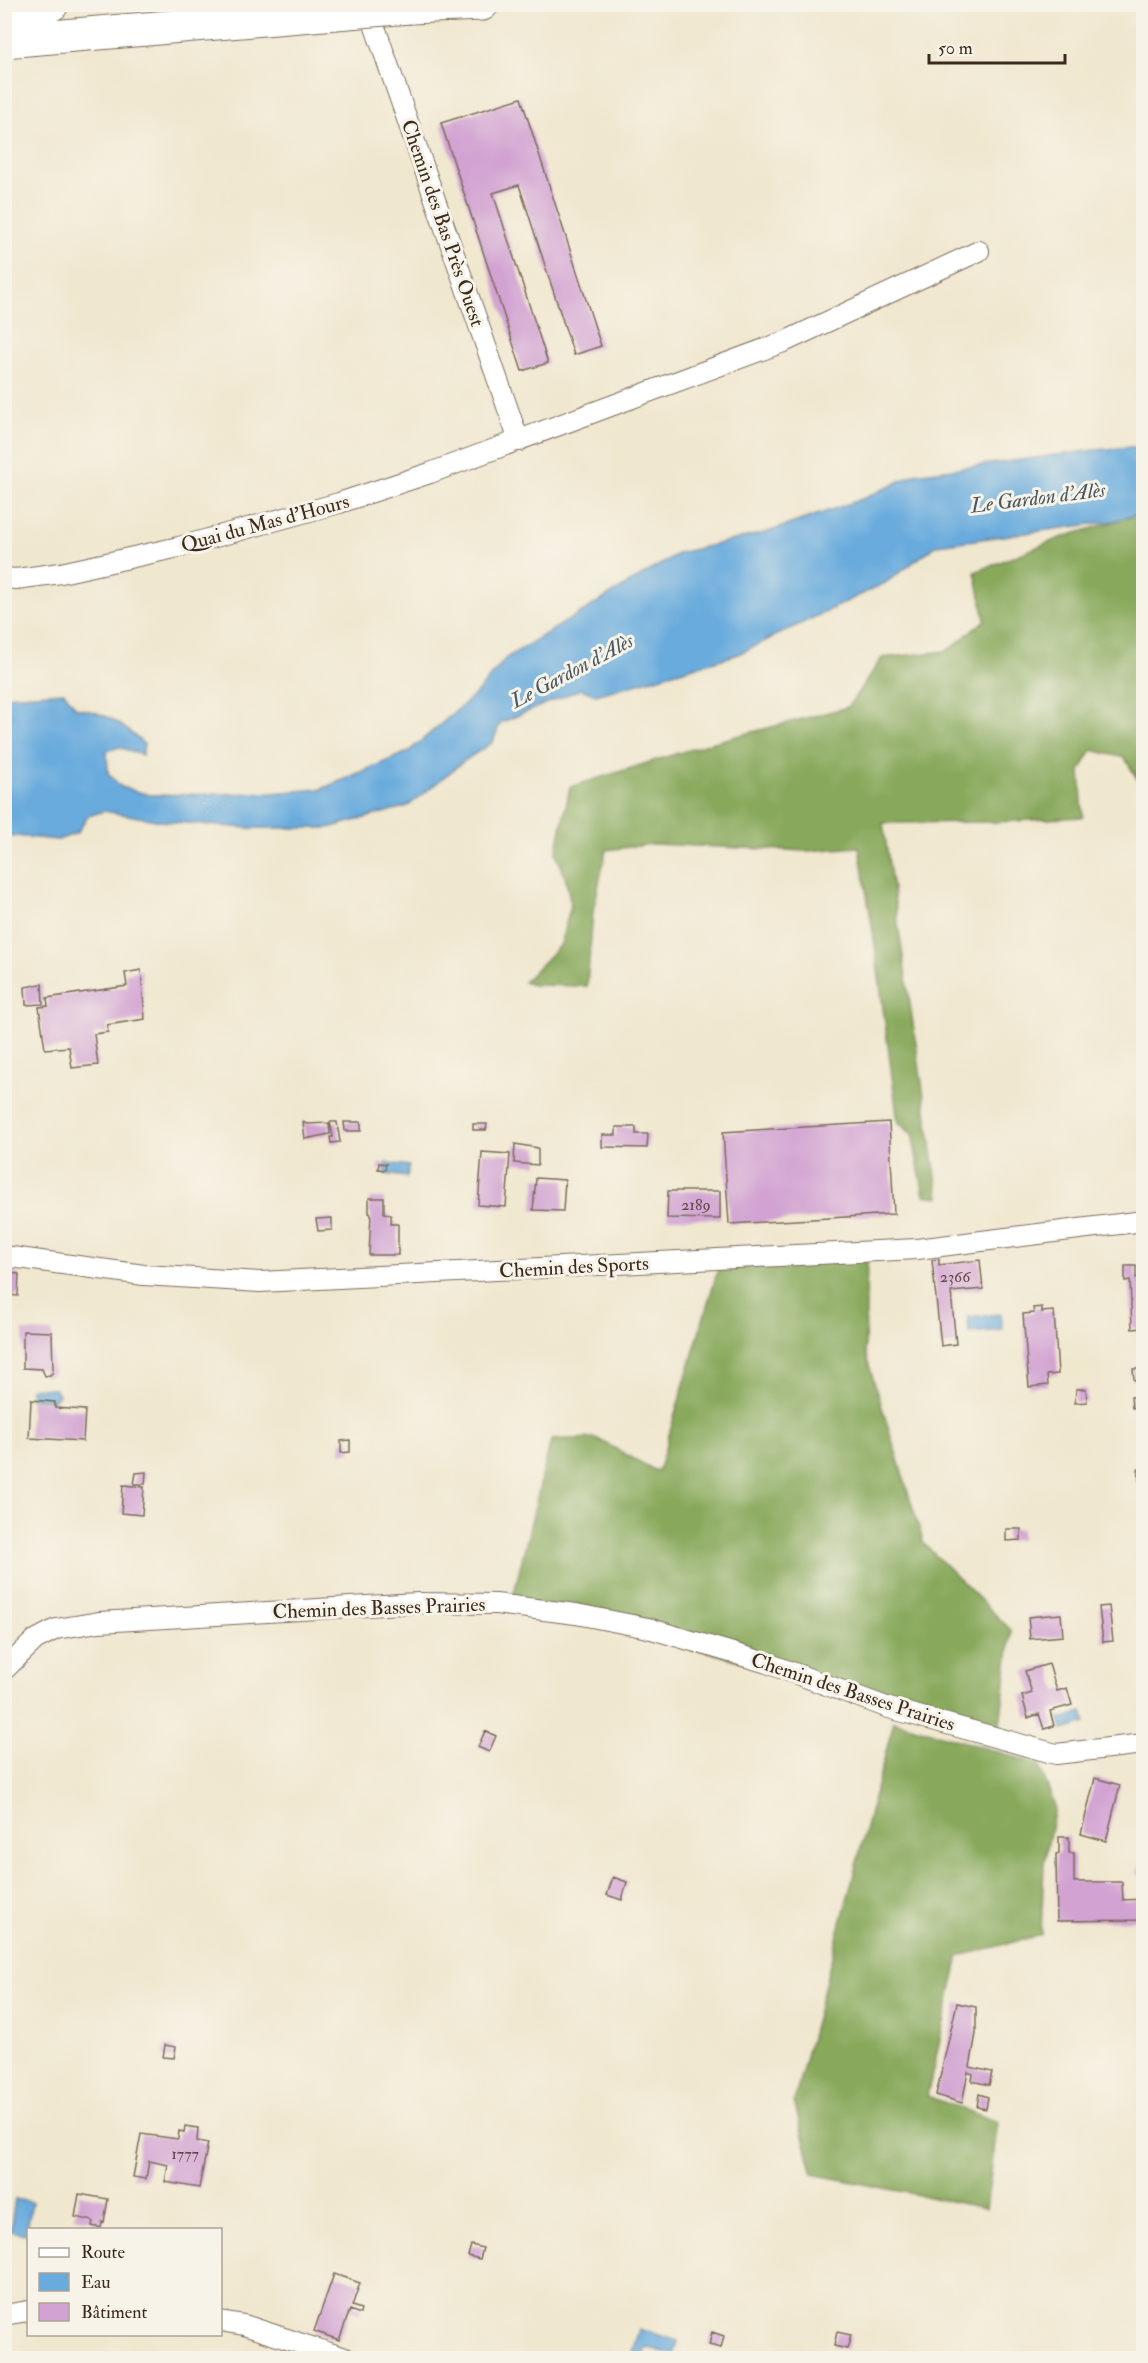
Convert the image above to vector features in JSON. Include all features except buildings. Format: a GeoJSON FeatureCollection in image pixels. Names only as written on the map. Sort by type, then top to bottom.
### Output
{"type":"FeatureCollection","features":[{"type":"Feature","properties":{"kind":"highway"},"geometry":{"type":"LineString","coordinates":[[4,8],[52,4]]}},
{"type":"Feature","properties":{"kind":"highway"},"geometry":{"type":"LineString","coordinates":[[4,41],[351,9],[482,4]]}},
{"type":"Feature","properties":{"kind":"street","name":"Chemin des Bas Près Ouest"},"geometry":{"type":"LineString","coordinates":[[351,9],[519,441]]}},
{"type":"Feature","properties":{"kind":"street","name":"Quai du Mas d'Hours"},"geometry":{"type":"LineString","coordinates":[[4,578],[16,579],[61,573],[179,547],[339,503],[519,441],[786,341],[979,251]]}},
{"type":"Feature","properties":{"kind":"street","name":"Chemin des Sports"},"geometry":{"type":"LineString","coordinates":[[4,1256],[144,1275],[260,1282],[916,1249],[1143,1221]]}},
{"type":"Feature","properties":{"kind":"street","name":"Chemin des Basses Prairies"},"geometry":{"type":"LineString","coordinates":[[4,1671],[35,1640],[56,1629],[99,1622],[417,1603],[496,1604],[576,1614],[648,1628],[767,1663],[889,1708],[1001,1741],[1056,1754],[1143,1744]]}},
{"type":"Feature","properties":{"kind":"street"},"geometry":{"type":"LineString","coordinates":[[4,2315],[27,2311]]}},
{"type":"Feature","properties":{"kind":"street"},"geometry":{"type":"LineString","coordinates":[[222,2320],[244,2325],[345,2358]]}},
{"type":"Feature","properties":{"kind":"green space"},"geometry":{"type":"Polygon","coordinates":[[[1143,513],[1143,789],[1125,758],[1092,750],[1080,771],[1083,817],[995,822],[883,823],[939,1197],[924,1195],[912,1134],[898,1122],[874,939],[859,847],[807,851],[653,844],[606,850],[593,912],[587,986],[533,985],[524,982],[561,944],[571,904],[565,876],[556,853],[570,787],[714,742],[848,707],[882,658],[947,651],[985,620],[975,572],[1060,538],[1143,513]]]}},
{"type":"Feature","properties":{"kind":"green space"},"geometry":{"type":"Polygon","coordinates":[[[867,1260],[865,1352],[924,1544],[1011,1630],[999,1734],[513,1597],[551,1440],[596,1438],[658,1472],[718,1269],[867,1260]]]}},
{"type":"Feature","properties":{"kind":"green space"},"geometry":{"type":"Polygon","coordinates":[[[894,1721],[1039,1764],[1055,1806],[1044,1864],[1041,1935],[959,1956],[927,2096],[998,2122],[986,2208],[813,2174],[794,2102],[894,1721]]]}},
{"type":"Feature","properties":{"kind":"water","name":"Le Gardon d'Alès"},"geometry":{"type":"Polygon","coordinates":[[[1143,446],[1143,513],[1114,521],[937,545],[885,583],[736,655],[596,695],[581,689],[500,723],[493,742],[464,761],[408,806],[328,828],[248,828],[162,821],[104,811],[88,816],[77,833],[58,840],[5,835],[5,696],[64,692],[76,708],[105,716],[128,730],[144,744],[142,755],[119,747],[107,751],[108,773],[121,787],[150,795],[271,793],[321,789],[408,752],[476,694],[506,658],[679,553],[768,532],[865,498],[915,474],[1095,450],[1143,446]]]}},
{"type":"Feature","properties":{"kind":"water"},"geometry":{"type":"Polygon","coordinates":[[[386,1163],[409,1166],[407,1177],[385,1174],[386,1163]]]}},
{"type":"Feature","properties":{"kind":"water"},"geometry":{"type":"Polygon","coordinates":[[[1001,1314],[1002,1330],[969,1333],[968,1317],[1001,1314]]]}},
{"type":"Feature","properties":{"kind":"water"},"geometry":{"type":"Polygon","coordinates":[[[31,1388],[55,1389],[59,1395],[54,1400],[30,1398],[31,1388]]]}},
{"type":"Feature","properties":{"kind":"water"},"geometry":{"type":"Polygon","coordinates":[[[1083,1712],[1086,1723],[1063,1730],[1060,1719],[1083,1712]]]}},
{"type":"Feature","properties":{"kind":"water"},"geometry":{"type":"Polygon","coordinates":[[[15,2199],[32,2202],[26,2234],[10,2231],[15,2199]]]}},
{"type":"Feature","properties":{"kind":"water"},"geometry":{"type":"Polygon","coordinates":[[[639,2329],[678,2341],[674,2355],[646,2347],[642,2358],[631,2356],[639,2329]]]}}]}
